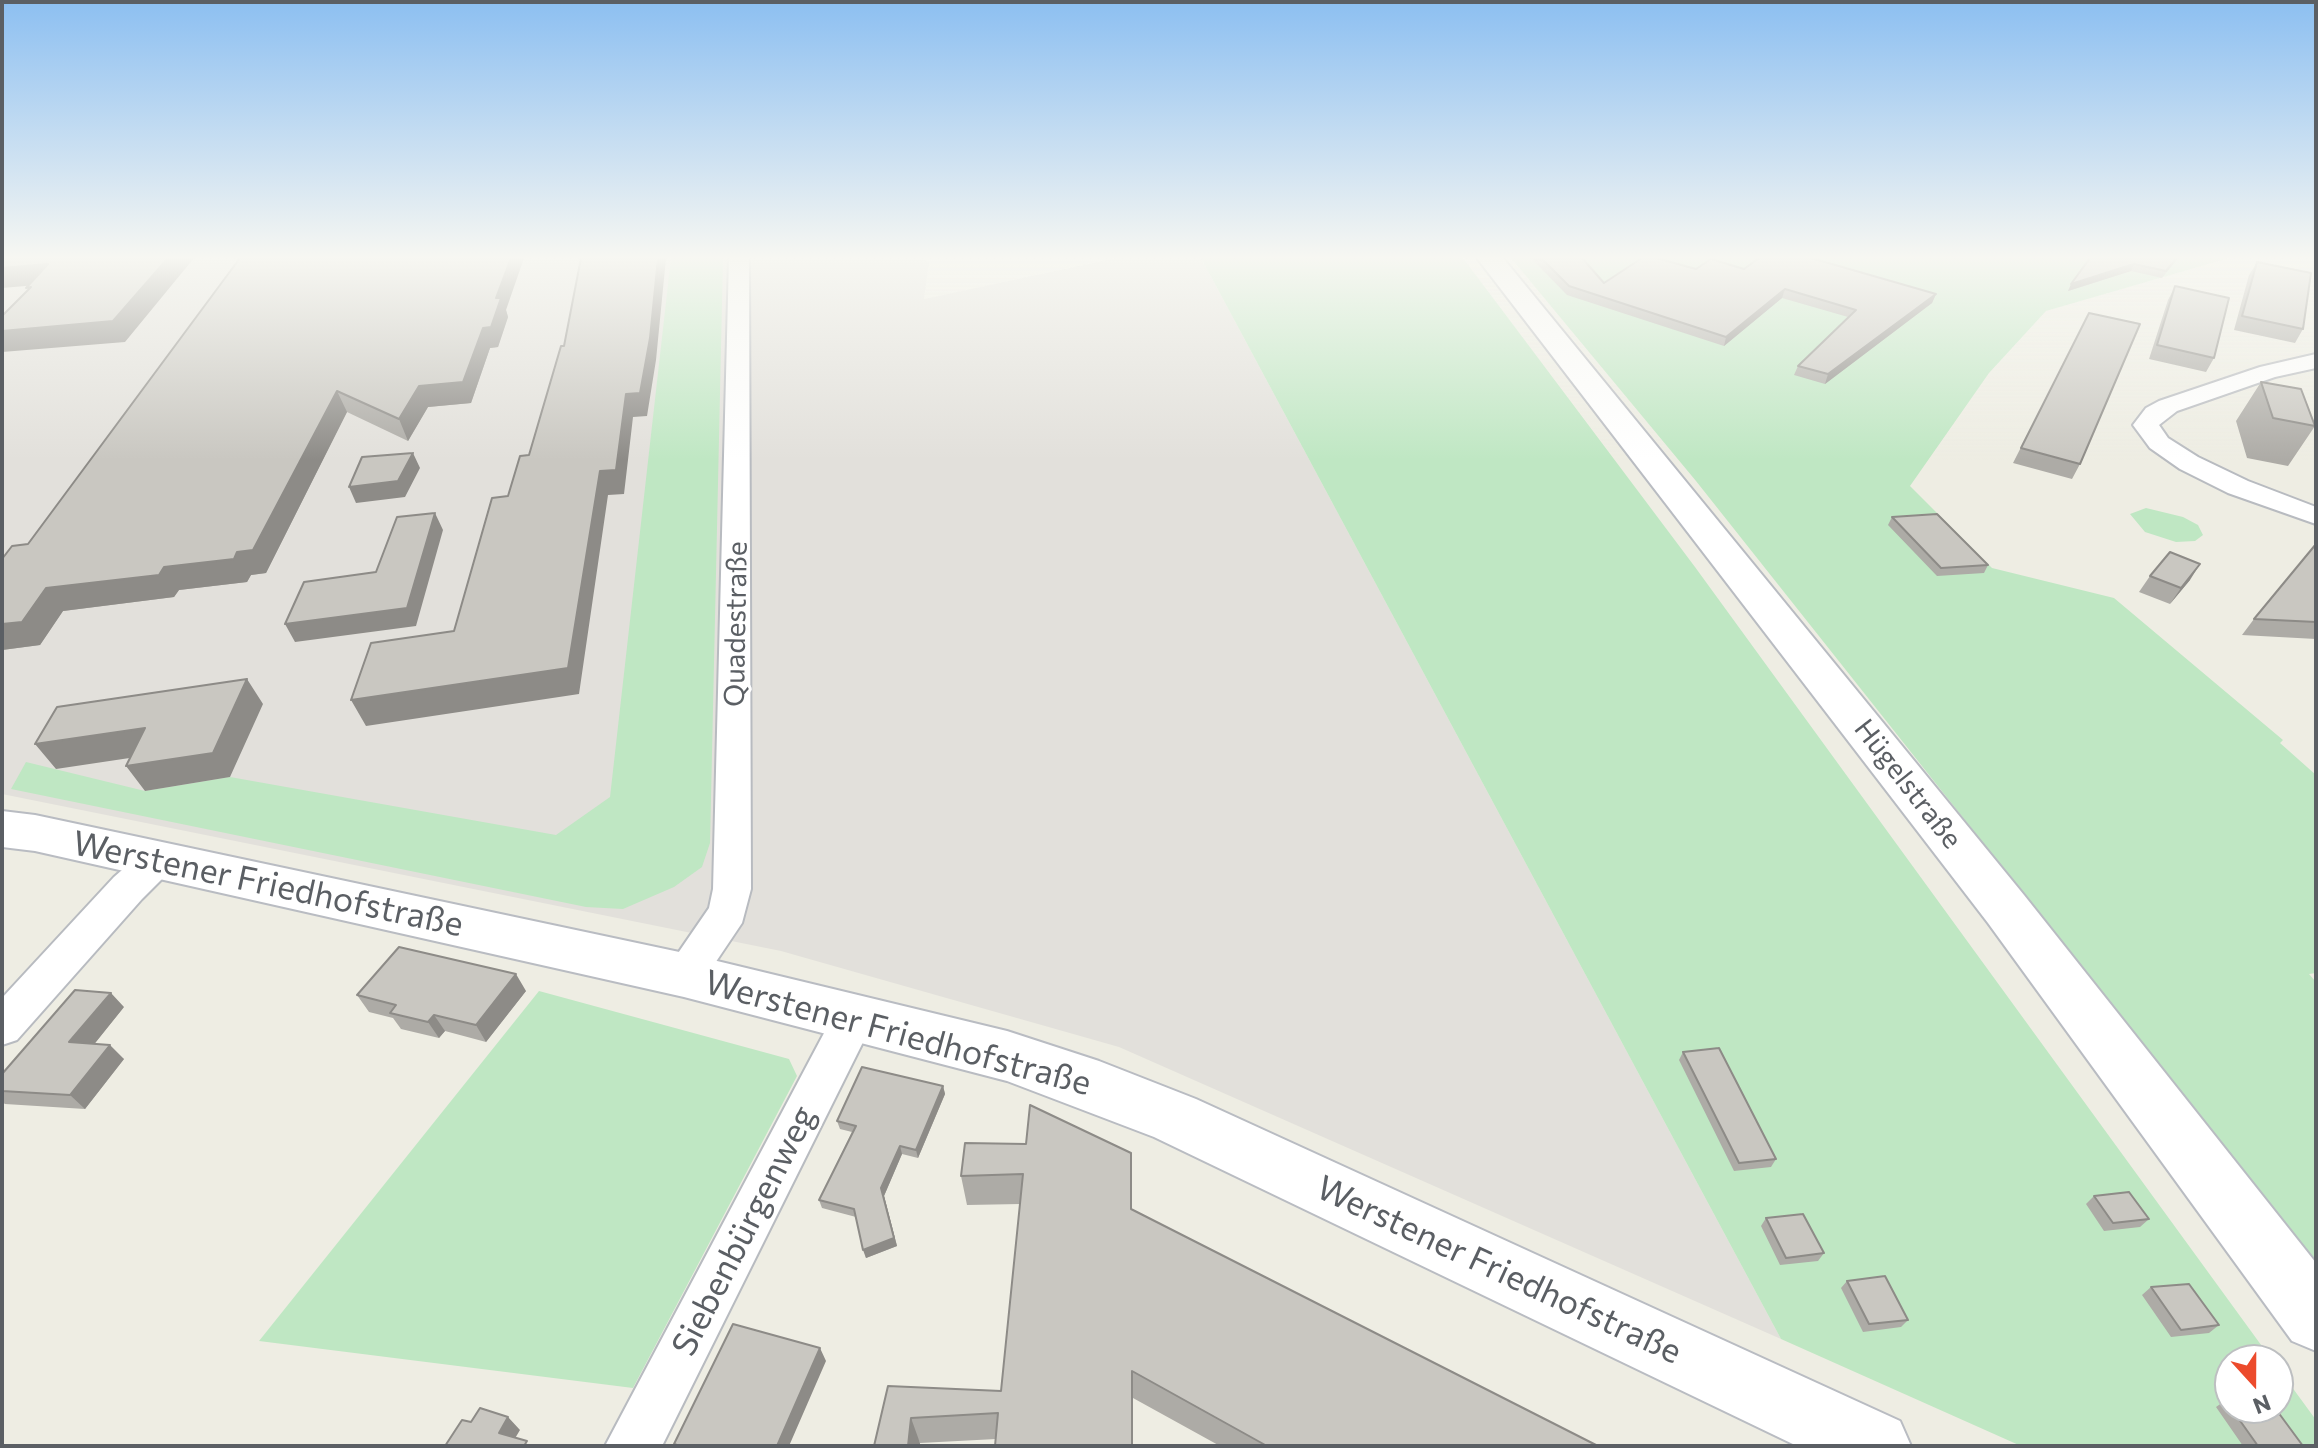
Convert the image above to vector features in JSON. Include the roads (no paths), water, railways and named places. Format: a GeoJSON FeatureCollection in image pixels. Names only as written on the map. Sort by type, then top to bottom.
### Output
{"type":"FeatureCollection","features":[{"type":"Feature","properties":{"kind":"street","name":"Quadestraße"},"geometry":{"type":"LineString","coordinates":[[684,975],[728,912],[732,889],[738,326]]}},
{"type":"Feature","properties":{"kind":"street","name":"Hügelstraße"},"geometry":{"type":"LineString","coordinates":[[1544,326],[1986,884],[2316,1317]]}},
{"type":"Feature","properties":{"kind":"street"},"geometry":{"type":"LineString","coordinates":[[2316,361],[2268,372],[2155,413],[2146,425],[2167,450],[2238,487],[2316,516]]}},
{"type":"Feature","properties":{"kind":"street","name":"Werstener Friedhofstraße"},"geometry":{"type":"LineString","coordinates":[[2,829],[684,975],[1007,1056],[1099,1087],[1175,1118],[1875,1446]]}},
{"type":"Feature","properties":{"kind":"street"},"geometry":{"type":"LineString","coordinates":[[2,1027],[128,888],[157,861]]}},
{"type":"Feature","properties":{"kind":"street","name":"Siebenbürgenweg"},"geometry":{"type":"LineString","coordinates":[[633,1446],[855,1016]]}}]}
